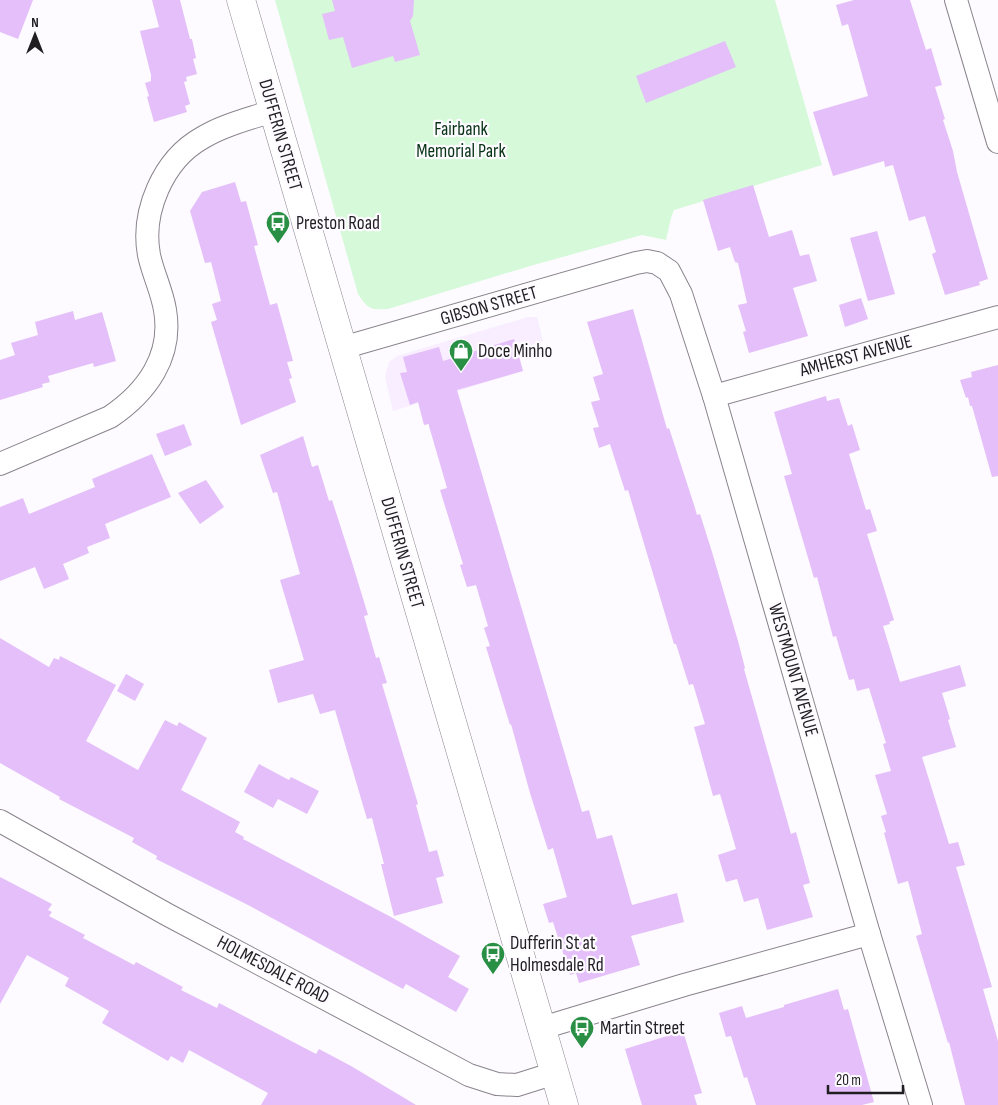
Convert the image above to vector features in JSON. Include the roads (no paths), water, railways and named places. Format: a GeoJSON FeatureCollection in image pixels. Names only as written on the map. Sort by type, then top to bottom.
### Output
{"type":"FeatureCollection","features":[{"type":"Feature","properties":{"kind":"main road","name":"DUFFERIN STREET"},"geometry":{"type":"LineString","coordinates":[[241,0],[564,1105]]}},
{"type":"Feature","properties":{"kind":"street"},"geometry":{"type":"LineString","coordinates":[[956,0],[998,142]]}},
{"type":"Feature","properties":{"kind":"street"},"geometry":{"type":"LineString","coordinates":[[0,464],[110,417],[125,407],[140,393],[159,364],[165,348],[167,328],[165,309],[148,244],[150,216],[160,184],[175,160],[188,147],[232,124],[272,111]]}},
{"type":"Feature","properties":{"kind":"street","name":"WESTMOUNT AVENUE"},"geometry":{"type":"LineString","coordinates":[[636,263],[647,261],[657,263],[670,271],[675,280],[714,396],[869,934],[921,1105]]}},
{"type":"Feature","properties":{"kind":"street","name":"GIBSON STREET"},"geometry":{"type":"LineString","coordinates":[[342,348],[636,263]]}},
{"type":"Feature","properties":{"kind":"street","name":"AMHERST AVENUE"},"geometry":{"type":"LineString","coordinates":[[714,396],[998,316]]}},
{"type":"Feature","properties":{"kind":"street","name":"HOLMESDALE ROAD"},"geometry":{"type":"LineString","coordinates":[[0,821],[160,910],[469,1075],[497,1084],[517,1085],[555,1073]]}},
{"type":"Feature","properties":{"kind":"street"},"geometry":{"type":"LineString","coordinates":[[542,1028],[684,985],[869,934]]}},
{"type":"Feature","properties":{"kind":"place","name":"Preston Road"},"geometry":{"type":"Point","coordinates":[278,244]}},
{"type":"Feature","properties":{"kind":"place","name":"Doce Minho"},"geometry":{"type":"Point","coordinates":[461,372]}},
{"type":"Feature","properties":{"kind":"place","name":"Dufferin St at Holmesdale Rd"},"geometry":{"type":"Point","coordinates":[493,975]}},
{"type":"Feature","properties":{"kind":"place","name":"Martin Street"},"geometry":{"type":"Point","coordinates":[582,1049]}},
{"type":"Feature","properties":{"kind":"park label","name":"Fairbank Memorial Park"},"geometry":{"type":"Point","coordinates":[461,140]}}]}
